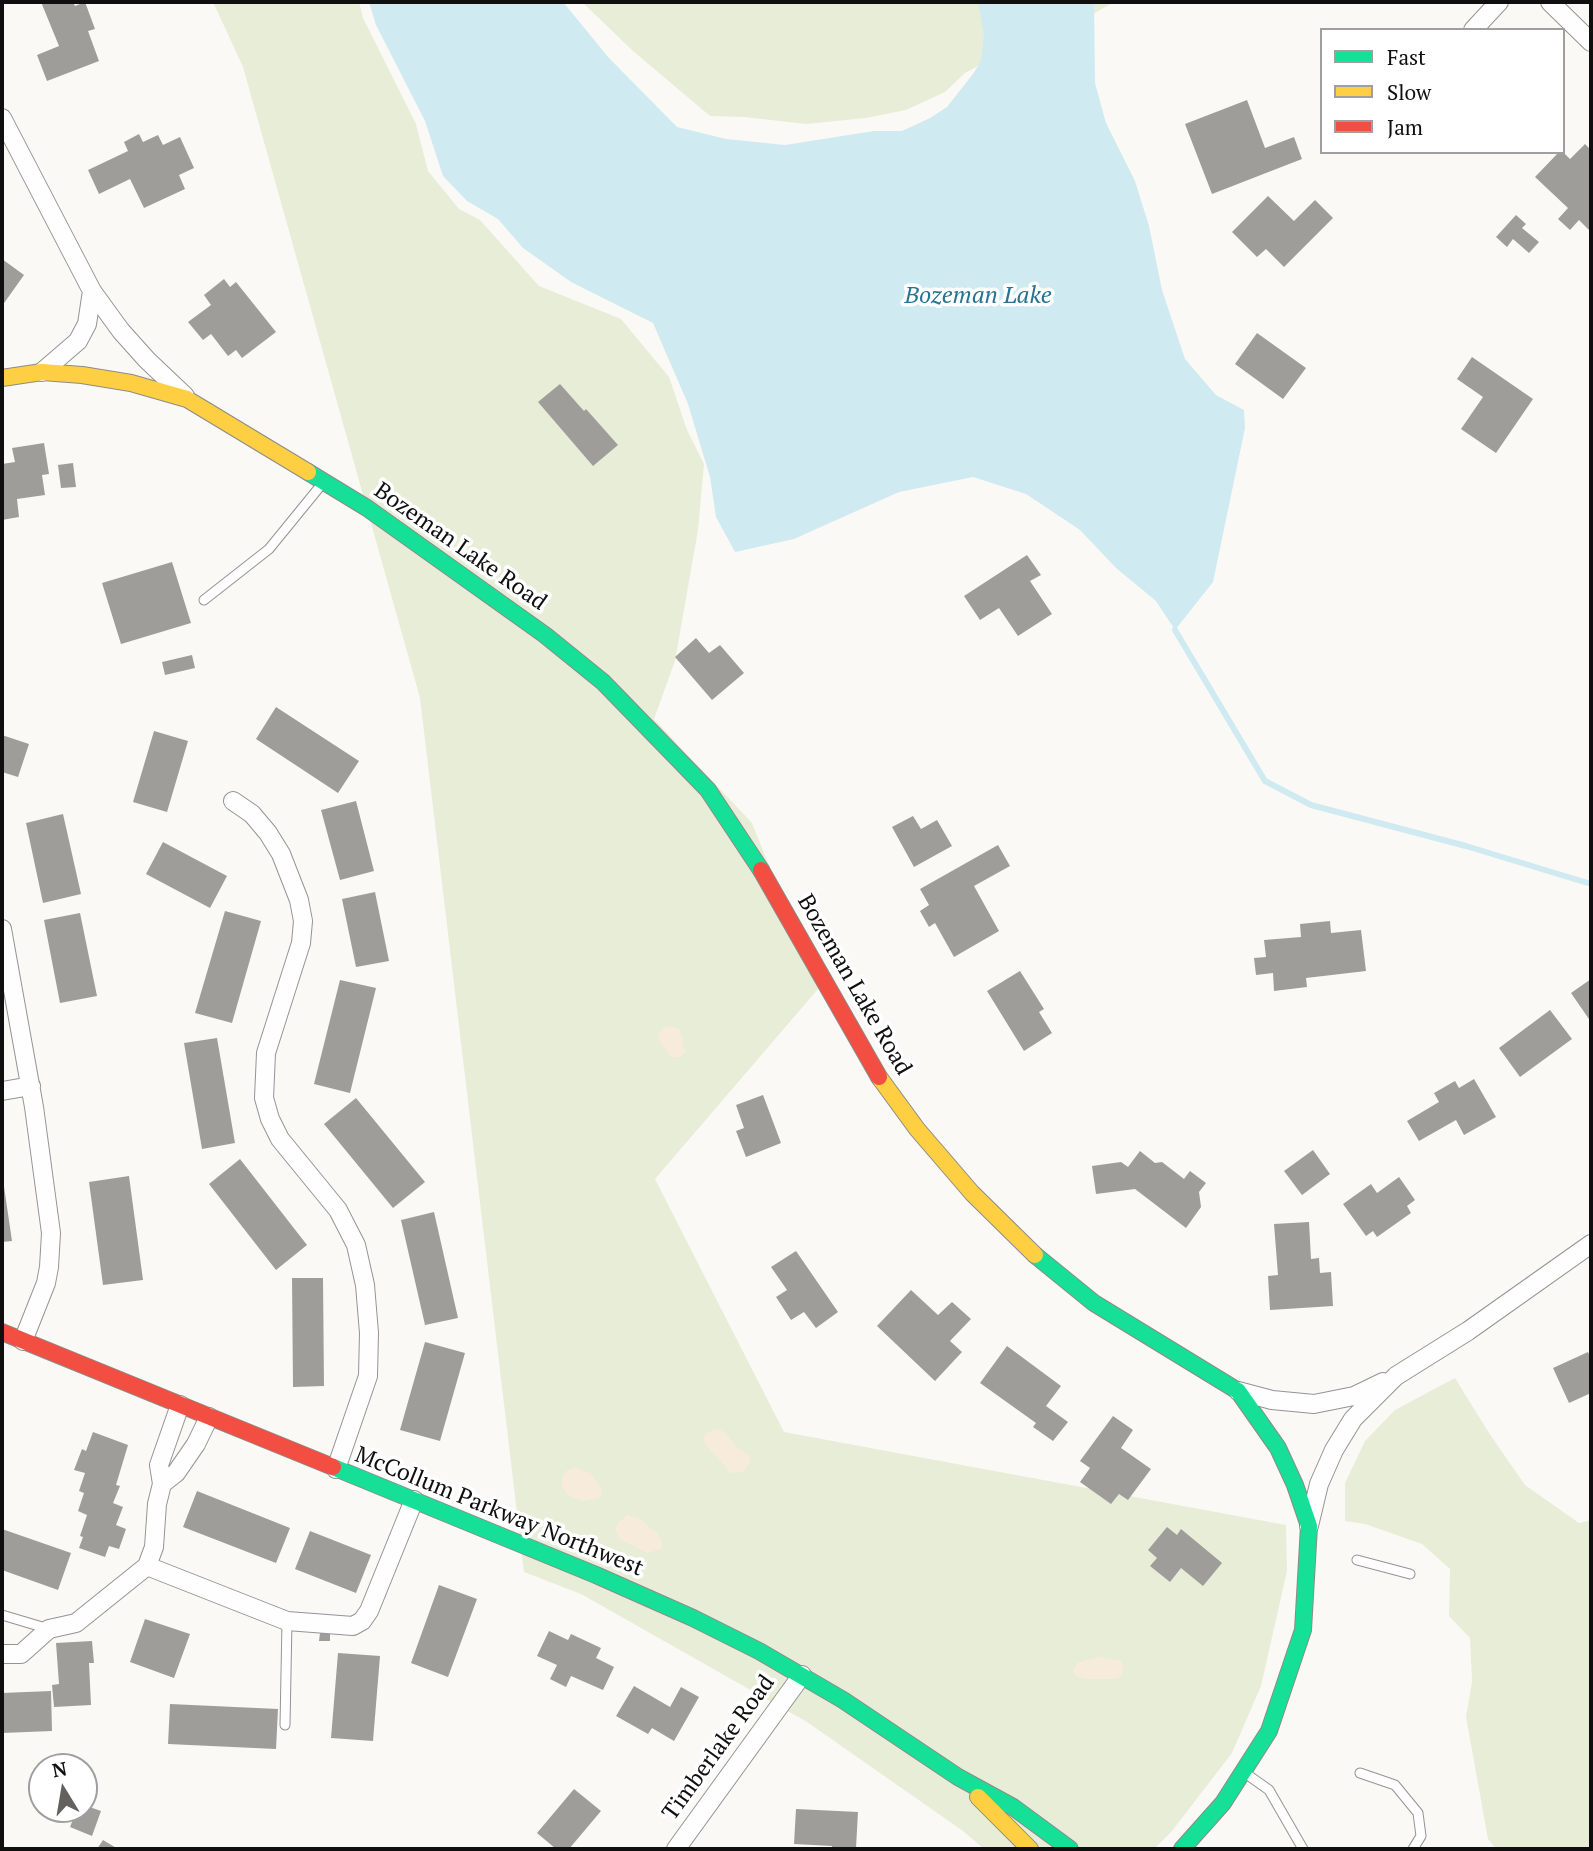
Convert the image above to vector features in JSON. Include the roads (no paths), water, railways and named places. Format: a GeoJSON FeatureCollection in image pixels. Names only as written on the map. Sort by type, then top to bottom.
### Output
{"type":"FeatureCollection","features":[{"type":"Feature","properties":{"kind":"street"},"geometry":{"type":"LineString","coordinates":[[1475,28],[1499,2]]}},
{"type":"Feature","properties":{"kind":"street"},"geometry":{"type":"LineString","coordinates":[[1550,2],[1591,42]]}},
{"type":"Feature","properties":{"kind":"street"},"geometry":{"type":"LineString","coordinates":[[2,118],[92,291],[138,351],[187,399]]}},
{"type":"Feature","properties":{"kind":"street"},"geometry":{"type":"LineString","coordinates":[[42,372],[78,341],[88,324],[92,291]]}},
{"type":"Feature","properties":{"kind":"street","name":"Bozeman Lake Road"},"geometry":{"type":"LineString","coordinates":[[2,377],[42,372],[82,375],[131,383],[187,399],[367,508],[545,635],[612,691],[708,790],[761,869],[870,1064],[917,1129],[972,1193],[1032,1252],[1094,1303],[1238,1391],[1278,1448],[1295,1485],[1309,1526],[1303,1630],[1269,1731],[1223,1803],[1182,1849]]}},
{"type":"Feature","properties":{"kind":"street"},"geometry":{"type":"LineString","coordinates":[[233,801],[252,814],[274,844],[295,888],[303,921],[301,943],[266,1053],[264,1098],[280,1139],[338,1210],[356,1245],[365,1285],[369,1333],[368,1376],[336,1469]]}},
{"type":"Feature","properties":{"kind":"street"},"geometry":{"type":"LineString","coordinates":[[2,929],[31,1086],[51,1249],[46,1283],[23,1341]]}},
{"type":"Feature","properties":{"kind":"street"},"geometry":{"type":"LineString","coordinates":[[2,1091],[31,1086]]}},
{"type":"Feature","properties":{"kind":"street"},"geometry":{"type":"LineString","coordinates":[[1238,1391],[1272,1400],[1314,1404],[1353,1396],[1396,1376],[1468,1331],[1591,1244]]}},
{"type":"Feature","properties":{"kind":"street","name":"McCollum Parkway Northwest"},"geometry":{"type":"LineString","coordinates":[[2,1332],[627,1588],[759,1651],[802,1675],[958,1777],[1013,1807],[1070,1849]]}},
{"type":"Feature","properties":{"kind":"street"},"geometry":{"type":"LineString","coordinates":[[1309,1526],[1319,1484],[1334,1450],[1353,1419],[1396,1376]]}},
{"type":"Feature","properties":{"kind":"street"},"geometry":{"type":"LineString","coordinates":[[2,1654],[21,1654],[49,1629],[65,1627],[86,1616],[148,1566],[154,1547],[157,1504],[162,1483],[159,1465],[180,1405]]}},
{"type":"Feature","properties":{"kind":"street"},"geometry":{"type":"LineString","coordinates":[[162,1483],[176,1473],[196,1444],[209,1417]]}},
{"type":"Feature","properties":{"kind":"street"},"geometry":{"type":"LineString","coordinates":[[148,1566],[287,1620],[353,1626],[369,1611],[414,1500]]}},
{"type":"Feature","properties":{"kind":"street","name":"Timberlake Road"},"geometry":{"type":"LineString","coordinates":[[676,1849],[802,1675]]}},
{"type":"Feature","properties":{"kind":"street","name":"McCollum Parkway Northwest"},"geometry":{"type":"LineString","coordinates":[[958,1777],[1030,1849]]}},
{"type":"Feature","properties":{"kind":"lane"},"geometry":{"type":"LineString","coordinates":[[204,600],[269,549],[323,482]]}},
{"type":"Feature","properties":{"kind":"lane"},"geometry":{"type":"LineString","coordinates":[[1357,1560],[1410,1574]]}},
{"type":"Feature","properties":{"kind":"lane"},"geometry":{"type":"LineString","coordinates":[[2,1615],[49,1629]]}},
{"type":"Feature","properties":{"kind":"lane"},"geometry":{"type":"LineString","coordinates":[[285,1725],[287,1620]]}},
{"type":"Feature","properties":{"kind":"lane"},"geometry":{"type":"LineString","coordinates":[[1243,1772],[1269,1790],[1303,1849]]}},
{"type":"Feature","properties":{"kind":"lane"},"geometry":{"type":"LineString","coordinates":[[1360,1773],[1395,1785],[1418,1813],[1421,1836],[1413,1849]]}},
{"type":"Feature","properties":{"kind":"water","name":"Bozeman Lake"},"geometry":{"type":"Polygon","coordinates":[[[369,2],[563,2],[609,58],[677,127],[726,139],[785,145],[874,131],[902,131],[947,107],[981,61],[984,35],[978,2],[1094,2],[1095,83],[1106,123],[1135,181],[1149,226],[1162,290],[1185,359],[1216,395],[1244,410],[1245,428],[1213,582],[1175,630],[1156,601],[1116,568],[1080,530],[1026,494],[973,477],[899,492],[794,539],[735,552],[716,517],[710,477],[688,404],[653,323],[571,282],[523,248],[498,219],[467,201],[443,176],[425,121],[376,25],[369,2]]]}},
{"type":"Feature","properties":{"kind":"waterway"},"geometry":{"type":"LineString","coordinates":[[1175,630],[1265,781],[1311,805],[1466,846],[1591,884]]}}]}
